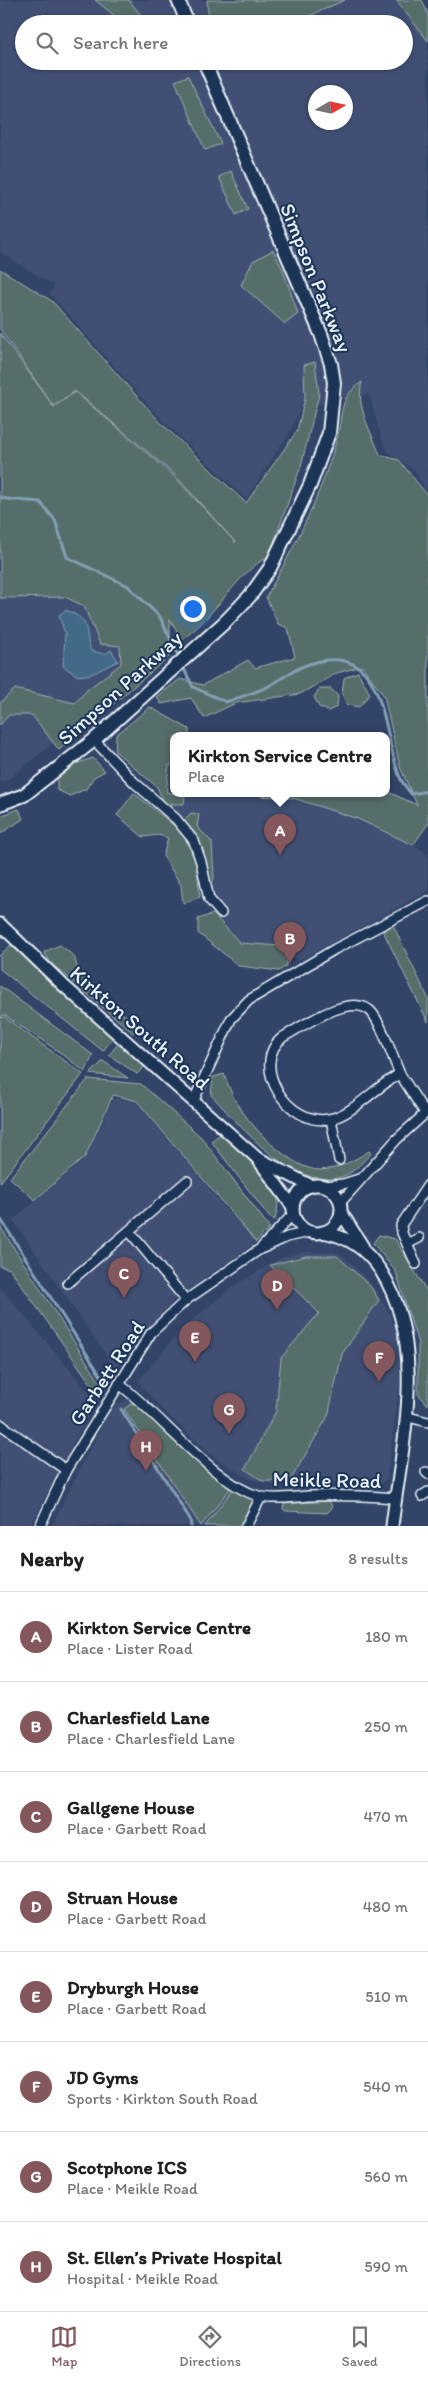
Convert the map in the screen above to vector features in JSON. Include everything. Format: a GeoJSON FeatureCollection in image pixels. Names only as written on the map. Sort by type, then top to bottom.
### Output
{"type":"FeatureCollection","features":[{"type":"Feature","properties":{"kind":"main road"},"geometry":{"type":"LineString","coordinates":[[178,0],[184,15]]}},
{"type":"Feature","properties":{"kind":"main road","name":"Simpson Parkway"},"geometry":{"type":"LineString","coordinates":[[0,804],[24,795],[94,740],[250,596],[270,568],[313,476],[329,433],[334,399],[331,364],[321,334],[208,70]]}},
{"type":"Feature","properties":{"kind":"street"},"geometry":{"type":"LineString","coordinates":[[94,740],[134,782],[176,819],[194,841],[201,862],[209,900],[221,913]]}},
{"type":"Feature","properties":{"kind":"street"},"geometry":{"type":"LineString","coordinates":[[194,1100],[231,1019],[249,1000],[328,953],[428,901]]}},
{"type":"Feature","properties":{"kind":"street","name":"Kirkton South Road"},"geometry":{"type":"LineString","coordinates":[[0,924],[63,985],[257,1158],[294,1210]]}},
{"type":"Feature","properties":{"kind":"street"},"geometry":{"type":"LineString","coordinates":[[323,1232],[335,1224],[341,1208],[361,1179],[397,1139],[427,1112],[400,1074],[378,1021],[372,1012],[360,1004],[341,1007],[283,1037],[276,1043],[269,1059],[271,1077],[292,1109],[306,1118],[331,1119],[341,1115],[400,1074]]}},
{"type":"Feature","properties":{"kind":"street"},"geometry":{"type":"LineString","coordinates":[[331,1119],[339,1160]]}},
{"type":"Feature","properties":{"kind":"street","name":"Kirkton South Road"},"geometry":{"type":"LineString","coordinates":[[257,1158],[311,1186]]}},
{"type":"Feature","properties":{"kind":"street"},"geometry":{"type":"LineString","coordinates":[[361,1179],[343,1184],[311,1186],[298,1194],[294,1210],[299,1224],[310,1232],[323,1232],[351,1240],[364,1250]]}},
{"type":"Feature","properties":{"kind":"street"},"geometry":{"type":"LineString","coordinates":[[68,1283],[187,1181]]}},
{"type":"Feature","properties":{"kind":"street"},"geometry":{"type":"LineString","coordinates":[[416,1264],[401,1225],[428,1185]]}},
{"type":"Feature","properties":{"kind":"street"},"geometry":{"type":"LineString","coordinates":[[326,1186],[334,1192],[364,1250],[392,1287],[405,1320],[411,1393],[392,1526]]}},
{"type":"Feature","properties":{"kind":"street","name":"Garbett Road"},"geometry":{"type":"LineString","coordinates":[[260,1249],[294,1210]]}},
{"type":"Feature","properties":{"kind":"street"},"geometry":{"type":"LineString","coordinates":[[129,1231],[186,1300]]}},
{"type":"Feature","properties":{"kind":"street","name":"Garbett Road"},"geometry":{"type":"LineString","coordinates":[[40,1526],[66,1470],[151,1333],[186,1300],[260,1249],[287,1237],[310,1232]]}},
{"type":"Feature","properties":{"kind":"street"},"geometry":{"type":"LineString","coordinates":[[407,1244],[419,1238]]}},
{"type":"Feature","properties":{"kind":"street","name":"Meikle Road"},"geometry":{"type":"LineString","coordinates":[[119,1384],[139,1398],[216,1470],[239,1487],[261,1496],[396,1498]]}},
{"type":"Feature","properties":{"kind":"street"},"geometry":{"type":"LineString","coordinates":[[408,1417],[428,1422]]}},
{"type":"Feature","properties":{"kind":"street"},"geometry":{"type":"LineString","coordinates":[[0,1424],[66,1470]]}},
{"type":"Feature","properties":{"kind":"street"},"geometry":{"type":"LineString","coordinates":[[246,1526],[261,1496]]}},
{"type":"Feature","properties":{"kind":"shaded area"},"geometry":{"type":"Polygon","coordinates":[[[0,0],[215,0],[221,15],[15,15],[15,70],[413,70],[413,19],[428,41],[428,495],[415,471],[388,452],[381,437],[369,394],[300,408],[293,427],[246,499],[160,418],[50,294],[54,286],[0,252],[0,0]]]}},
{"type":"Feature","properties":{"kind":"shaded area"},"geometry":{"type":"Polygon","coordinates":[[[340,0],[396,0],[410,15],[305,15],[340,0]]]}},
{"type":"Feature","properties":{"kind":"shaded area"},"geometry":{"type":"Polygon","coordinates":[[[0,540],[107,612],[135,649],[90,714],[9,779],[0,783],[0,540]]]}},
{"type":"Feature","properties":{"kind":"shaded area"},"geometry":{"type":"Polygon","coordinates":[[[66,610],[84,622],[91,651],[105,654],[111,650],[118,661],[92,674],[78,676],[63,666],[65,634],[59,615],[66,610]]]}},
{"type":"Feature","properties":{"kind":"shaded area"},"geometry":{"type":"Polygon","coordinates":[[[169,764],[170,794],[166,793],[169,764]]]}},
{"type":"Feature","properties":{"kind":"shaded area"},"geometry":{"type":"Polygon","coordinates":[[[185,797],[293,798],[358,819],[428,854],[428,891],[300,960],[288,955],[280,946],[240,943],[200,897],[198,879],[207,879],[211,882],[214,878],[212,842],[183,821],[165,804],[184,804],[185,797]]]}},
{"type":"Feature","properties":{"kind":"shaded area"},"geometry":{"type":"Polygon","coordinates":[[[114,1098],[136,1102],[255,1243],[174,1300],[115,1368],[13,1220],[86,1158],[114,1098]]]}},
{"type":"Feature","properties":{"kind":"shaded area"},"geometry":{"type":"Polygon","coordinates":[[[301,1252],[334,1252],[345,1257],[372,1285],[390,1314],[396,1332],[400,1380],[387,1479],[380,1484],[346,1482],[275,1485],[250,1479],[215,1458],[166,1413],[141,1386],[140,1380],[144,1374],[181,1329],[235,1285],[281,1258],[301,1252]]]}},
{"type":"Feature","properties":{"kind":"shaded area"},"geometry":{"type":"Polygon","coordinates":[[[0,1287],[96,1401],[30,1526],[0,1526],[0,1287]]]}},
{"type":"Feature","properties":{"kind":"shaded area"},"geometry":{"type":"Polygon","coordinates":[[[136,1400],[196,1457],[256,1498],[242,1526],[51,1526],[110,1410],[121,1402],[136,1400]]]}},
{"type":"Feature","properties":{"kind":"green space"},"geometry":{"type":"Polygon","coordinates":[[[95,0],[129,0],[141,15],[114,15],[95,0]]]}},
{"type":"Feature","properties":{"kind":"green space"},"geometry":{"type":"Polygon","coordinates":[[[207,0],[345,0],[311,15],[208,15],[207,0]]]}},
{"type":"Feature","properties":{"kind":"green space"},"geometry":{"type":"Polygon","coordinates":[[[396,0],[422,0],[428,14],[428,41],[413,22],[413,15],[408,15],[396,0]]]}},
{"type":"Feature","properties":{"kind":"green space"},"geometry":{"type":"Polygon","coordinates":[[[188,76],[221,144],[205,150],[175,81],[188,76]]]}},
{"type":"Feature","properties":{"kind":"green space"},"geometry":{"type":"Polygon","coordinates":[[[231,171],[248,209],[236,215],[219,177],[231,171]]]}},
{"type":"Feature","properties":{"kind":"green space"},"geometry":{"type":"Polygon","coordinates":[[[273,250],[283,270],[298,314],[285,324],[241,285],[253,261],[273,250]]]}},
{"type":"Feature","properties":{"kind":"green space"},"geometry":{"type":"Polygon","coordinates":[[[0,269],[52,301],[159,421],[246,503],[297,431],[305,398],[304,365],[315,362],[319,394],[301,466],[269,556],[245,574],[205,620],[181,640],[170,619],[170,656],[59,750],[32,715],[9,715],[0,725],[0,703],[15,689],[75,703],[88,689],[121,664],[120,646],[100,644],[84,606],[65,597],[0,598],[0,333],[49,399],[0,329],[0,269]],[[75,391],[53,406],[75,392],[173,475],[236,543],[173,473],[75,391]]]}},
{"type":"Feature","properties":{"kind":"green space"},"geometry":{"type":"Polygon","coordinates":[[[362,382],[360,391],[363,410],[380,455],[399,460],[428,496],[428,824],[413,845],[358,819],[293,798],[276,797],[390,797],[390,793],[417,805],[400,767],[384,696],[362,666],[337,673],[300,694],[236,703],[204,718],[191,698],[161,704],[157,697],[180,679],[203,685],[248,660],[255,668],[295,657],[288,628],[278,624],[266,597],[317,497],[338,434],[343,405],[355,388],[362,382]]]}},
{"type":"Feature","properties":{"kind":"green space"},"geometry":{"type":"Polygon","coordinates":[[[358,672],[370,694],[359,707],[347,705],[342,694],[344,678],[358,672]]]}},
{"type":"Feature","properties":{"kind":"green space"},"geometry":{"type":"Polygon","coordinates":[[[319,689],[331,689],[338,696],[337,707],[328,711],[319,707],[314,697],[319,689]]]}},
{"type":"Feature","properties":{"kind":"green space"},"geometry":{"type":"Polygon","coordinates":[[[150,707],[189,729],[189,732],[170,732],[170,765],[166,792],[170,793],[170,797],[185,797],[184,804],[165,804],[157,787],[115,751],[116,735],[150,707]]]}},
{"type":"Feature","properties":{"kind":"green space"},"geometry":{"type":"Polygon","coordinates":[[[93,758],[105,771],[94,777],[86,789],[70,796],[57,790],[57,779],[75,764],[93,758]]]}},
{"type":"Feature","properties":{"kind":"green space"},"geometry":{"type":"Polygon","coordinates":[[[134,793],[182,832],[196,862],[200,897],[183,903],[181,885],[163,856],[168,838],[158,835],[143,837],[117,815],[134,793]]]}},
{"type":"Feature","properties":{"kind":"green space"},"geometry":{"type":"Polygon","coordinates":[[[19,809],[23,819],[0,834],[0,816],[19,809]]]}},
{"type":"Feature","properties":{"kind":"green space"},"geometry":{"type":"Polygon","coordinates":[[[191,813],[199,814],[197,827],[212,842],[214,879],[211,883],[207,874],[202,848],[183,821],[191,813]]]}},
{"type":"Feature","properties":{"kind":"green space"},"geometry":{"type":"Polygon","coordinates":[[[213,914],[240,943],[280,946],[288,955],[286,966],[279,971],[239,966],[198,933],[198,919],[213,914]]]}},
{"type":"Feature","properties":{"kind":"green space"},"geometry":{"type":"Polygon","coordinates":[[[393,925],[428,998],[428,1022],[383,931],[393,925]]]}},
{"type":"Feature","properties":{"kind":"green space"},"geometry":{"type":"Polygon","coordinates":[[[11,945],[113,1038],[103,1051],[0,969],[0,955],[11,945]]]}},
{"type":"Feature","properties":{"kind":"green space"},"geometry":{"type":"Polygon","coordinates":[[[60,945],[74,956],[79,974],[139,1028],[133,1033],[51,963],[44,952],[60,945]]]}},
{"type":"Feature","properties":{"kind":"green space"},"geometry":{"type":"Polygon","coordinates":[[[0,986],[93,1055],[85,1072],[61,1053],[4,1015],[0,1017],[0,986]]]}},
{"type":"Feature","properties":{"kind":"green space"},"geometry":{"type":"Polygon","coordinates":[[[4,1017],[83,1074],[0,1183],[0,1018],[4,1017]]]}},
{"type":"Feature","properties":{"kind":"green space"},"geometry":{"type":"Polygon","coordinates":[[[118,1044],[145,1066],[137,1074],[109,1055],[118,1044]]]}},
{"type":"Feature","properties":{"kind":"green space"},"geometry":{"type":"Polygon","coordinates":[[[103,1061],[128,1078],[90,1074],[103,1061]]]}},
{"type":"Feature","properties":{"kind":"green space"},"geometry":{"type":"Polygon","coordinates":[[[224,1074],[236,1101],[253,1125],[274,1146],[297,1163],[320,1170],[346,1164],[369,1151],[371,1154],[348,1174],[329,1179],[310,1176],[291,1168],[254,1140],[211,1095],[213,1077],[224,1074]]]}},
{"type":"Feature","properties":{"kind":"green space"},"geometry":{"type":"Polygon","coordinates":[[[88,1079],[141,1084],[201,1137],[270,1228],[256,1242],[137,1101],[113,1095],[85,1157],[35,1200],[10,1178],[88,1079]]]}},
{"type":"Feature","properties":{"kind":"green space"},"geometry":{"type":"Polygon","coordinates":[[[222,1133],[266,1176],[278,1199],[275,1220],[270,1218],[211,1141],[222,1133]]]}},
{"type":"Feature","properties":{"kind":"green space"},"geometry":{"type":"Polygon","coordinates":[[[0,1226],[103,1387],[99,1395],[10,1269],[0,1266],[0,1226]]]}},
{"type":"Feature","properties":{"kind":"green space"},"geometry":{"type":"Polygon","coordinates":[[[379,1235],[395,1239],[428,1293],[428,1405],[418,1394],[418,1344],[396,1272],[373,1243],[379,1235]]]}},
{"type":"Feature","properties":{"kind":"green space"},"geometry":{"type":"Polygon","coordinates":[[[306,1256],[337,1256],[370,1286],[379,1300],[342,1354],[328,1416],[290,1481],[263,1481],[245,1469],[276,1411],[281,1358],[319,1313],[270,1265],[306,1256]]]}},
{"type":"Feature","properties":{"kind":"green space"},"geometry":{"type":"Polygon","coordinates":[[[132,1403],[138,1405],[183,1449],[230,1489],[201,1526],[124,1409],[132,1403]]]}},
{"type":"Feature","properties":{"kind":"green space"},"geometry":{"type":"Polygon","coordinates":[[[233,1489],[256,1501],[242,1526],[205,1526],[233,1489]]]}},
{"type":"Feature","properties":{"kind":"green space"},"geometry":{"type":"Polygon","coordinates":[[[330,1501],[332,1508],[327,1513],[286,1511],[283,1509],[284,1504],[330,1501]]]}},
{"type":"Feature","properties":{"kind":"waterway"},"geometry":{"type":"LineString","coordinates":[[0,497],[40,502],[55,520],[67,557],[128,586],[160,617],[180,659]]}},
{"type":"Feature","properties":{"kind":"waterway"},"geometry":{"type":"LineString","coordinates":[[182,665],[193,687],[226,702],[264,688],[309,664],[335,660],[353,664],[367,676],[376,692],[387,732]]}},
{"type":"Feature","properties":{"kind":"waterway"},"geometry":{"type":"LineString","coordinates":[[390,743],[401,780],[411,794],[428,791]]}},
{"type":"Feature","properties":{"kind":"waterway"},"geometry":{"type":"LineString","coordinates":[[0,1218],[106,1384]]}},
{"type":"Feature","properties":{"kind":"waterway"},"geometry":{"type":"LineString","coordinates":[[121,1409],[190,1519],[191,1526]]}},
{"type":"Feature","properties":{"kind":"place","name":"Kirkton Service Centre"},"geometry":{"type":"Point","coordinates":[280,855]}},
{"type":"Feature","properties":{"kind":"place","name":"Charlesfield Lane"},"geometry":{"type":"Point","coordinates":[290,963]}},
{"type":"Feature","properties":{"kind":"place","name":"Gallgene House"},"geometry":{"type":"Point","coordinates":[124,1298]}},
{"type":"Feature","properties":{"kind":"place","name":"Struan House"},"geometry":{"type":"Point","coordinates":[277,1310]}},
{"type":"Feature","properties":{"kind":"place","name":"Dryburgh House"},"geometry":{"type":"Point","coordinates":[195,1362]}},
{"type":"Feature","properties":{"kind":"place","name":"JD Gyms"},"geometry":{"type":"Point","coordinates":[379,1382]}},
{"type":"Feature","properties":{"kind":"place","name":"Scotphone ICS"},"geometry":{"type":"Point","coordinates":[229,1434]}},
{"type":"Feature","properties":{"kind":"place","name":"St. Ellen’s Private Hospital"},"geometry":{"type":"Point","coordinates":[146,1471]}}]}
